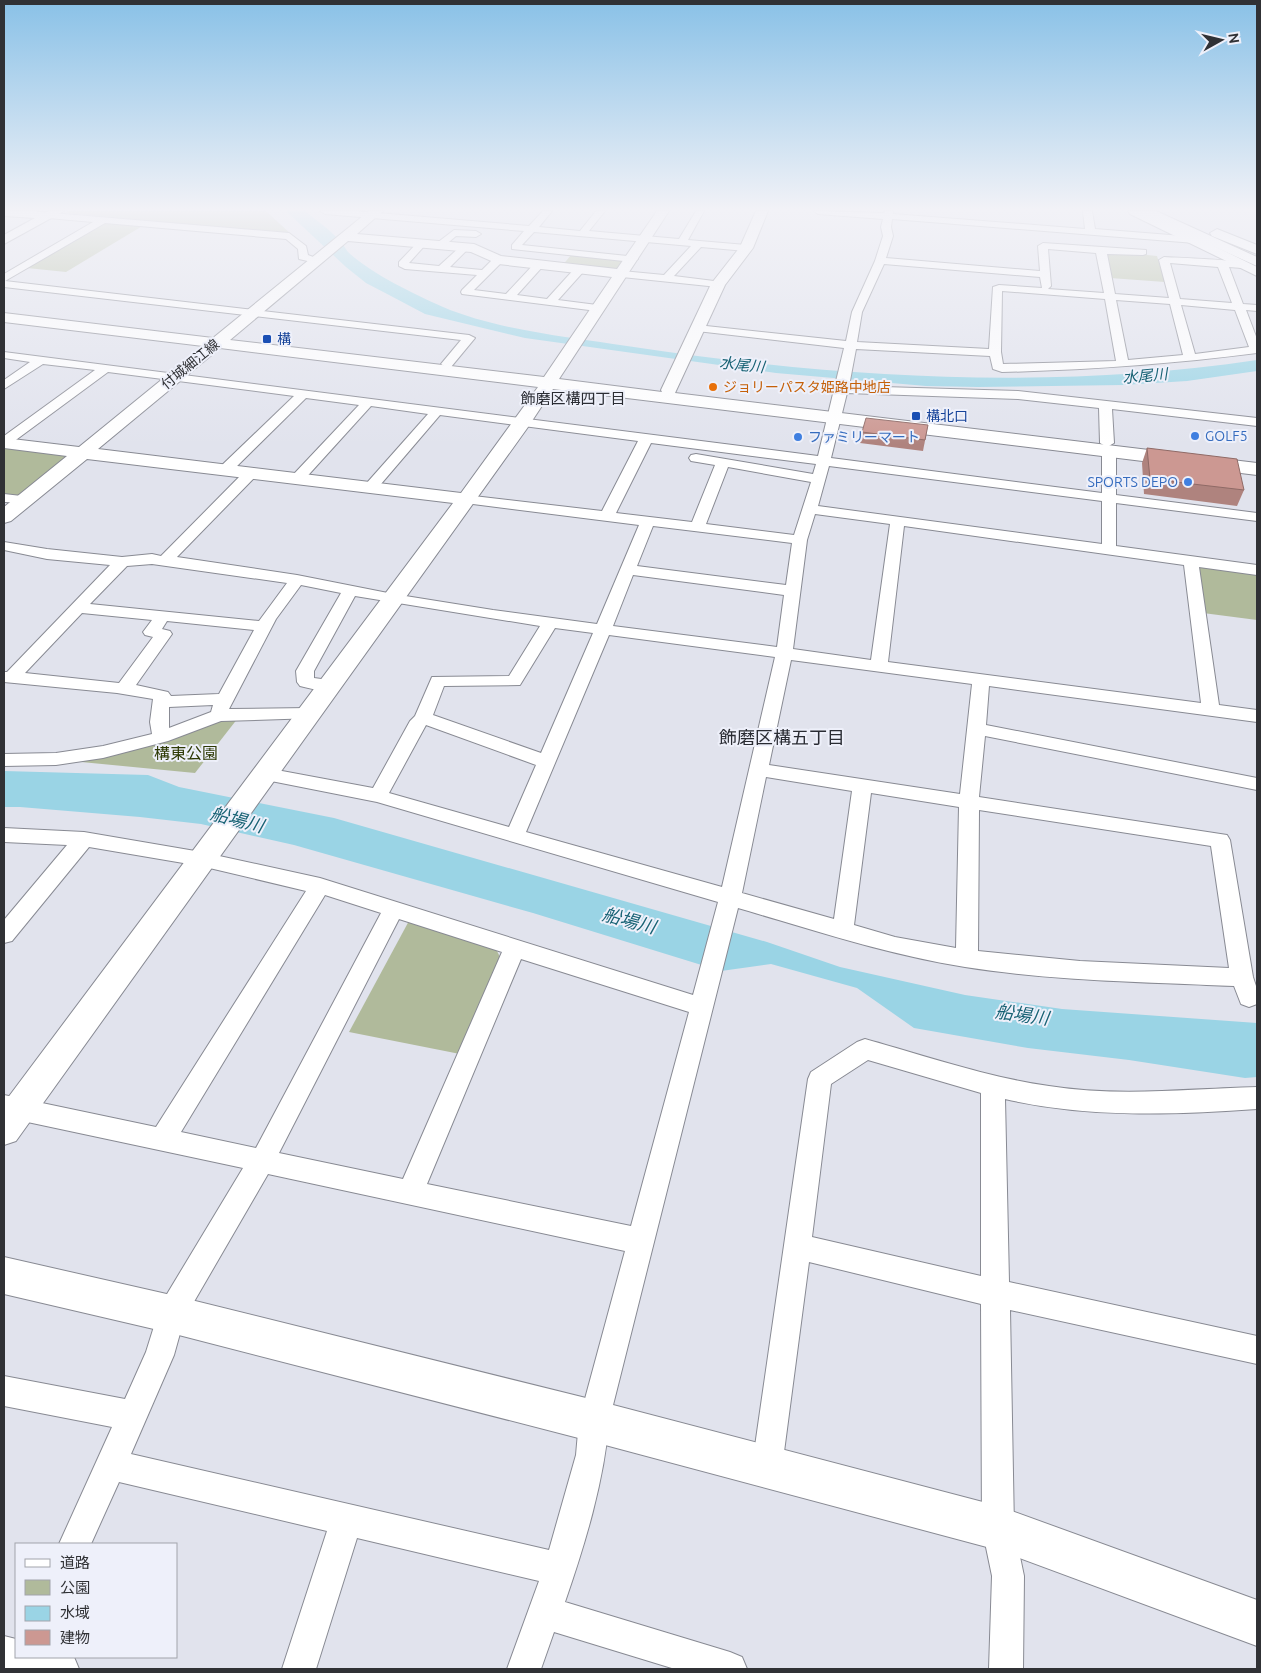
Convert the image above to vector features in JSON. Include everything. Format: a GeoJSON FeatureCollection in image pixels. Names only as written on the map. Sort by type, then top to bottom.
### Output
{"type":"FeatureCollection","features":[{"type":"Feature","properties":{"kind":"main road","name":"付城細江線"},"geometry":{"type":"LineString","coordinates":[[4,517],[281,289]]}},
{"type":"Feature","properties":{"kind":"main road"},"geometry":{"type":"LineString","coordinates":[[9,1115],[266,774],[522,423],[611,289]]}},
{"type":"Feature","properties":{"kind":"main road"},"geometry":{"type":"LineString","coordinates":[[668,390],[716,289]]}},
{"type":"Feature","properties":{"kind":"main road"},"geometry":{"type":"LineString","coordinates":[[4,311],[220,340],[835,415],[1108,447],[1257,462]]}},
{"type":"Feature","properties":{"kind":"main road"},"geometry":{"type":"LineString","coordinates":[[4,317],[447,364],[550,380],[668,390],[835,415]]}},
{"type":"Feature","properties":{"kind":"main road"},"geometry":{"type":"LineString","coordinates":[[4,443],[465,499]]}},
{"type":"Feature","properties":{"kind":"main road"},"geometry":{"type":"LineString","coordinates":[[1108,447],[1257,469]]}},
{"type":"Feature","properties":{"kind":"main road"},"geometry":{"type":"LineString","coordinates":[[4,1275],[172,1314],[594,1421],[998,1528],[1257,1623]]}},
{"type":"Feature","properties":{"kind":"street"},"geometry":{"type":"LineString","coordinates":[[47,289],[469,338],[447,364]]}},
{"type":"Feature","properties":{"kind":"street"},"geometry":{"type":"LineString","coordinates":[[469,289],[466,292],[598,308]]}},
{"type":"Feature","properties":{"kind":"street"},"geometry":{"type":"LineString","coordinates":[[508,298],[516,289]]}},
{"type":"Feature","properties":{"kind":"street"},"geometry":{"type":"LineString","coordinates":[[550,302],[562,289]]}},
{"type":"Feature","properties":{"kind":"street"},"geometry":{"type":"LineString","coordinates":[[524,1669],[560,1569],[591,1456],[594,1421],[730,898],[784,654],[800,540],[824,462],[842,389],[857,312],[867,289]]}},
{"type":"Feature","properties":{"kind":"street"},"geometry":{"type":"LineString","coordinates":[[997,289],[996,352],[997,366],[1002,368],[1123,364],[1190,359],[1257,350],[1232,289]]}},
{"type":"Feature","properties":{"kind":"street"},"geometry":{"type":"LineString","coordinates":[[1020,289],[1257,308]]}},
{"type":"Feature","properties":{"kind":"street"},"geometry":{"type":"LineString","coordinates":[[1108,289],[1123,364]]}},
{"type":"Feature","properties":{"kind":"street"},"geometry":{"type":"LineString","coordinates":[[1172,289],[1190,359]]}},
{"type":"Feature","properties":{"kind":"street"},"geometry":{"type":"LineString","coordinates":[[697,328],[850,345],[996,352]]}},
{"type":"Feature","properties":{"kind":"street"},"geometry":{"type":"LineString","coordinates":[[4,355],[522,423],[644,443],[824,462],[1257,517]]}},
{"type":"Feature","properties":{"kind":"street"},"geometry":{"type":"LineString","coordinates":[[4,385],[40,360]]}},
{"type":"Feature","properties":{"kind":"street"},"geometry":{"type":"LineString","coordinates":[[4,443],[104,369]]}},
{"type":"Feature","properties":{"kind":"street"},"geometry":{"type":"LineString","coordinates":[[842,389],[1018,395],[1257,422]]}},
{"type":"Feature","properties":{"kind":"street"},"geometry":{"type":"LineString","coordinates":[[225,470],[302,395]]}},
{"type":"Feature","properties":{"kind":"street"},"geometry":{"type":"LineString","coordinates":[[297,479],[368,402]]}},
{"type":"Feature","properties":{"kind":"street"},"geometry":{"type":"LineString","coordinates":[[1105,405],[1108,447],[1109,550]]}},
{"type":"Feature","properties":{"kind":"street"},"geometry":{"type":"LineString","coordinates":[[370,488],[436,412]]}},
{"type":"Feature","properties":{"kind":"street"},"geometry":{"type":"LineString","coordinates":[[644,443],[723,462],[818,480]]}},
{"type":"Feature","properties":{"kind":"street"},"geometry":{"type":"LineString","coordinates":[[607,516],[644,443]]}},
{"type":"Feature","properties":{"kind":"street"},"geometry":{"type":"LineString","coordinates":[[697,528],[723,462]]}},
{"type":"Feature","properties":{"kind":"street"},"geometry":{"type":"LineString","coordinates":[[166,560],[251,473]]}},
{"type":"Feature","properties":{"kind":"street"},"geometry":{"type":"LineString","coordinates":[[4,498],[24,500]]}},
{"type":"Feature","properties":{"kind":"street"},"geometry":{"type":"LineString","coordinates":[[465,499],[800,540]]}},
{"type":"Feature","properties":{"kind":"street"},"geometry":{"type":"LineString","coordinates":[[809,509],[1257,570]]}},
{"type":"Feature","properties":{"kind":"street"},"geometry":{"type":"LineString","coordinates":[[879,667],[898,520]]}},
{"type":"Feature","properties":{"kind":"street"},"geometry":{"type":"LineString","coordinates":[[514,835],[648,522]]}},
{"type":"Feature","properties":{"kind":"street"},"geometry":{"type":"LineString","coordinates":[[4,546],[122,562],[142,559],[166,560],[297,580],[393,599],[550,623],[1257,716]]}},
{"type":"Feature","properties":{"kind":"street"},"geometry":{"type":"LineString","coordinates":[[8,677],[79,608],[122,562]]}},
{"type":"Feature","properties":{"kind":"street"},"geometry":{"type":"LineString","coordinates":[[1191,562],[1211,709]]}},
{"type":"Feature","properties":{"kind":"street"},"geometry":{"type":"LineString","coordinates":[[629,570],[793,591]]}},
{"type":"Feature","properties":{"kind":"street"},"geometry":{"type":"LineString","coordinates":[[4,760],[56,758],[103,752],[162,737],[222,707],[264,626],[297,580]]}},
{"type":"Feature","properties":{"kind":"street"},"geometry":{"type":"LineString","coordinates":[[330,685],[306,682],[305,671],[350,590]]}},
{"type":"Feature","properties":{"kind":"street"},"geometry":{"type":"LineString","coordinates":[[79,608],[264,626]]}},
{"type":"Feature","properties":{"kind":"street"},"geometry":{"type":"LineString","coordinates":[[124,689],[164,634],[151,632],[163,616]]}},
{"type":"Feature","properties":{"kind":"street"},"geometry":{"type":"LineString","coordinates":[[423,720],[425,710],[438,680],[514,681],[550,623]]}},
{"type":"Feature","properties":{"kind":"street"},"geometry":{"type":"LineString","coordinates":[[8,677],[124,689],[162,696],[159,722],[162,737]]}},
{"type":"Feature","properties":{"kind":"street"},"geometry":{"type":"LineString","coordinates":[[967,959],[969,800],[981,680]]}},
{"type":"Feature","properties":{"kind":"street"},"geometry":{"type":"LineString","coordinates":[[161,702],[308,714]]}},
{"type":"Feature","properties":{"kind":"street"},"geometry":{"type":"LineString","coordinates":[[378,796],[419,721],[426,719],[546,762]]}},
{"type":"Feature","properties":{"kind":"street"},"geometry":{"type":"LineString","coordinates":[[977,729],[1257,784]]}},
{"type":"Feature","properties":{"kind":"street"},"geometry":{"type":"LineString","coordinates":[[759,770],[969,800],[1220,840],[1242,977],[1249,998]]}},
{"type":"Feature","properties":{"kind":"street"},"geometry":{"type":"LineString","coordinates":[[266,774],[378,796],[895,945],[967,959],[1092,972],[1242,977]]}},
{"type":"Feature","properties":{"kind":"street"},"geometry":{"type":"LineString","coordinates":[[842,930],[862,785]]}},
{"type":"Feature","properties":{"kind":"street"},"geometry":{"type":"LineString","coordinates":[[4,835],[84,839],[201,859],[320,886],[515,948],[704,999]]}},
{"type":"Feature","properties":{"kind":"street"},"geometry":{"type":"LineString","coordinates":[[4,935],[84,839]]}},
{"type":"Feature","properties":{"kind":"street"},"geometry":{"type":"LineString","coordinates":[[162,1140],[320,886]]}},
{"type":"Feature","properties":{"kind":"street"},"geometry":{"type":"LineString","coordinates":[[75,1543],[160,1354],[172,1314],[262,1161],[394,909]]}},
{"type":"Feature","properties":{"kind":"street"},"geometry":{"type":"LineString","coordinates":[[410,1192],[515,948]]}},
{"type":"Feature","properties":{"kind":"street"},"geometry":{"type":"LineString","coordinates":[[767,1467],[820,1079],[865,1049],[993,1085],[1074,1100],[1177,1103],[1257,1098]]}},
{"type":"Feature","properties":{"kind":"street"},"geometry":{"type":"LineString","coordinates":[[993,1085],[998,1528],[1008,1576],[1006,1669]]}},
{"type":"Feature","properties":{"kind":"street"},"geometry":{"type":"LineString","coordinates":[[9,1115],[162,1140],[640,1241]]}},
{"type":"Feature","properties":{"kind":"street"},"geometry":{"type":"LineString","coordinates":[[796,1246],[995,1293],[1257,1350]]}},
{"type":"Feature","properties":{"kind":"street"},"geometry":{"type":"LineString","coordinates":[[7,1397],[133,1416]]}},
{"type":"Feature","properties":{"kind":"street"},"geometry":{"type":"LineString","coordinates":[[110,1465],[560,1569]]}},
{"type":"Feature","properties":{"kind":"street"},"geometry":{"type":"LineString","coordinates":[[299,1669],[347,1520]]}},
{"type":"Feature","properties":{"kind":"street"},"geometry":{"type":"LineString","coordinates":[[544,1612],[730,1669]]}},
{"type":"Feature","properties":{"kind":"street"},"geometry":{"type":"LineString","coordinates":[[18,1660],[62,1669]]}},
{"type":"Feature","properties":{"kind":"green space"},"geometry":{"type":"Polygon","coordinates":[[[4,448],[69,455],[18,497],[4,495],[4,448]]]}},
{"type":"Feature","properties":{"kind":"green space"},"geometry":{"type":"Polygon","coordinates":[[[1203,565],[1257,573],[1257,620],[1203,613],[1197,567],[1203,565]]]}},
{"type":"Feature","properties":{"kind":"green space","name":"構東公園"},"geometry":{"type":"Polygon","coordinates":[[[238,718],[195,773],[71,761],[215,720],[238,718]]]}},
{"type":"Feature","properties":{"kind":"green space"},"geometry":{"type":"Polygon","coordinates":[[[410,919],[496,949],[500,957],[460,1054],[349,1032],[410,919]]]}},
{"type":"Feature","properties":{"kind":"water","name":"水尾川"},"geometry":{"type":"Polygon","coordinates":[[[378,289],[406,289],[431,302],[464,315],[510,327],[558,336],[784,366],[942,377],[1021,378],[1178,370],[1257,360],[1257,371],[1187,381],[1123,385],[926,386],[776,373],[525,338],[425,314],[378,289]]]}},
{"type":"Feature","properties":{"kind":"water","name":"船場川"},"geometry":{"type":"Polygon","coordinates":[[[4,771],[148,775],[179,787],[334,818],[767,942],[840,967],[965,995],[1062,1009],[1257,1023],[1257,1077],[1245,1078],[1129,1060],[1028,1048],[914,1028],[857,988],[771,964],[721,971],[533,913],[294,845],[201,824],[140,817],[4,807],[4,771]]]}},
{"type":"Feature","properties":{"kind":"building"},"geometry":{"type":"Polygon","coordinates":[[[866,418],[928,425],[925,440],[862,432],[866,418]]]}},
{"type":"Feature","properties":{"kind":"building"},"geometry":{"type":"Polygon","coordinates":[[[1147,448],[1237,459],[1244,490],[1150,479],[1147,448]]]}},
{"type":"Feature","properties":{"kind":"place","name":"構"},"geometry":{"type":"Point","coordinates":[267,339]}},
{"type":"Feature","properties":{"kind":"place","name":"ジョリーパスタ姫路中地店"},"geometry":{"type":"Point","coordinates":[713,387]}},
{"type":"Feature","properties":{"kind":"place","name":"構北口"},"geometry":{"type":"Point","coordinates":[916,416]}},
{"type":"Feature","properties":{"kind":"place","name":"GOLF5"},"geometry":{"type":"Point","coordinates":[1195,436]}},
{"type":"Feature","properties":{"kind":"place","name":"ファミリーマート"},"geometry":{"type":"Point","coordinates":[798,437]}},
{"type":"Feature","properties":{"kind":"place","name":"SPORTS DEPO"},"geometry":{"type":"Point","coordinates":[1188,482]}},
{"type":"Feature","properties":{"kind":"district","name":"飾磨区構四丁目"},"geometry":{"type":"Point","coordinates":[573,399]}},
{"type":"Feature","properties":{"kind":"district","name":"飾磨区構五丁目"},"geometry":{"type":"Point","coordinates":[782,738]}}]}
